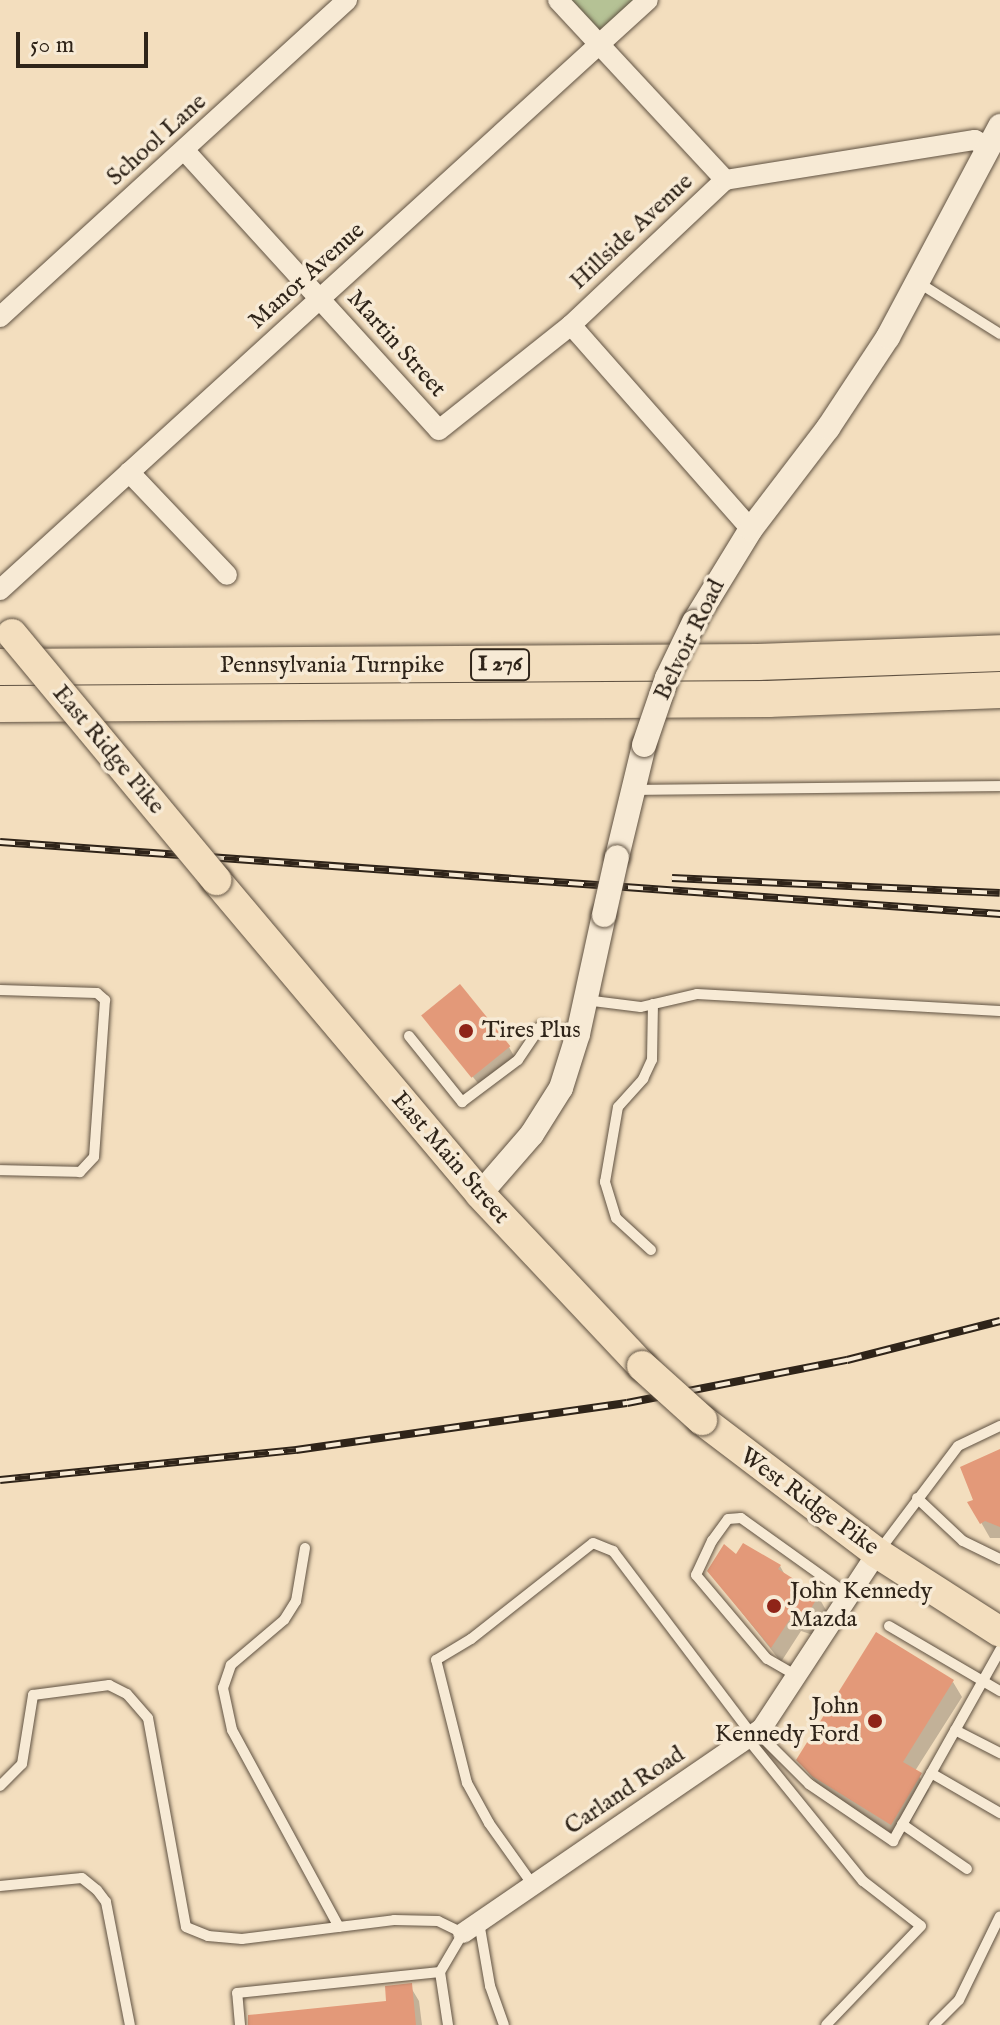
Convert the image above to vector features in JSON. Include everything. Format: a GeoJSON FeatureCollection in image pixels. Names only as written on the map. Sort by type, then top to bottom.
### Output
{"type":"FeatureCollection","features":[{"type":"Feature","properties":{"kind":"highway","name":"Pennsylvania Turnpike"},"geometry":{"type":"LineString","coordinates":[[4,641],[758,662],[1000,653]]}},
{"type":"Feature","properties":{"kind":"highway","name":"Pennsylvania Turnpike"},"geometry":{"type":"LineString","coordinates":[[0,704],[768,699],[1000,690]]}},
{"type":"Feature","properties":{"kind":"main road","name":"East Ridge Pike"},"geometry":{"type":"LineString","coordinates":[[4,641],[216,880]]}},
{"type":"Feature","properties":{"kind":"main road","name":"East Main Street"},"geometry":{"type":"LineString","coordinates":[[216,880],[480,1194],[642,1366],[702,1420]]}},
{"type":"Feature","properties":{"kind":"main road","name":"West Ridge Pike"},"geometry":{"type":"LineString","coordinates":[[702,1420],[877,1553],[1000,1632]]}},
{"type":"Feature","properties":{"kind":"street","name":"School Lane"},"geometry":{"type":"LineString","coordinates":[[0,317],[347,0]]}},
{"type":"Feature","properties":{"kind":"street"},"geometry":{"type":"LineString","coordinates":[[558,0],[725,180]]}},
{"type":"Feature","properties":{"kind":"street","name":"Manor Avenue"},"geometry":{"type":"LineString","coordinates":[[0,590],[648,0]]}},
{"type":"Feature","properties":{"kind":"street","name":"Belvoir Road"},"geometry":{"type":"LineString","coordinates":[[480,1194],[550,1109],[561,1088],[578,1034],[644,745],[667,678],[694,622],[751,529],[852,392],[919,283],[1000,126]]}},
{"type":"Feature","properties":{"kind":"street","name":"Hillside Avenue"},"geometry":{"type":"LineString","coordinates":[[439,430],[571,325],[725,180],[975,140],[989,148]]}},
{"type":"Feature","properties":{"kind":"street","name":"Martin Street"},"geometry":{"type":"LineString","coordinates":[[185,151],[439,430]]}},
{"type":"Feature","properties":{"kind":"street"},"geometry":{"type":"LineString","coordinates":[[571,325],[751,529]]}},
{"type":"Feature","properties":{"kind":"street"},"geometry":{"type":"LineString","coordinates":[[129,472],[227,575]]}},
{"type":"Feature","properties":{"kind":"street","name":"Carland Road"},"geometry":{"type":"LineString","coordinates":[[471,1927],[752,1735],[797,1676],[877,1553]]}},
{"type":"Feature","properties":{"kind":"lane"},"geometry":{"type":"LineString","coordinates":[[919,283],[1000,334]]}},
{"type":"Feature","properties":{"kind":"lane"},"geometry":{"type":"LineString","coordinates":[[632,790],[1000,786]]}},
{"type":"Feature","properties":{"kind":"lane"},"geometry":{"type":"LineString","coordinates":[[0,990],[97,993],[105,1000],[94,1157],[80,1172],[0,1170]]}},
{"type":"Feature","properties":{"kind":"lane"},"geometry":{"type":"LineString","coordinates":[[585,1000],[641,1007],[697,994],[1000,1011]]}},
{"type":"Feature","properties":{"kind":"lane"},"geometry":{"type":"LineString","coordinates":[[651,1250],[616,1218],[605,1182],[618,1107],[643,1079],[652,1060],[653,1004]]}},
{"type":"Feature","properties":{"kind":"lane"},"geometry":{"type":"LineString","coordinates":[[409,1036],[462,1102],[518,1060],[541,1026],[578,1034]]}},
{"type":"Feature","properties":{"kind":"lane"},"geometry":{"type":"LineString","coordinates":[[877,1553],[958,1446],[1000,1426]]}},
{"type":"Feature","properties":{"kind":"lane"},"geometry":{"type":"LineString","coordinates":[[917,1498],[963,1541],[1000,1559]]}},
{"type":"Feature","properties":{"kind":"lane"},"geometry":{"type":"LineString","coordinates":[[797,1676],[767,1659],[696,1575],[712,1541],[728,1519],[741,1518],[850,1596]]}},
{"type":"Feature","properties":{"kind":"lane"},"geometry":{"type":"LineString","coordinates":[[533,1885],[489,1823],[467,1783],[436,1660],[471,1639],[593,1543],[613,1551],[863,1881],[921,1926],[826,2025]]}},
{"type":"Feature","properties":{"kind":"lane"},"geometry":{"type":"LineString","coordinates":[[305,1548],[296,1601],[284,1620],[231,1665],[223,1688],[232,1730],[339,1927]]}},
{"type":"Feature","properties":{"kind":"lane"},"geometry":{"type":"LineString","coordinates":[[889,1626],[1000,1691]]}},
{"type":"Feature","properties":{"kind":"lane"},"geometry":{"type":"LineString","coordinates":[[752,1735],[809,1784],[893,1841],[1000,1650]]}},
{"type":"Feature","properties":{"kind":"lane"},"geometry":{"type":"LineString","coordinates":[[0,1786],[22,1764],[33,1695],[109,1685],[127,1694],[148,1718],[186,1927],[208,1936],[242,1939],[422,1919],[471,1927]]}},
{"type":"Feature","properties":{"kind":"lane"},"geometry":{"type":"LineString","coordinates":[[955,1730],[1000,1753]]}},
{"type":"Feature","properties":{"kind":"lane"},"geometry":{"type":"LineString","coordinates":[[931,1773],[1000,1813]]}},
{"type":"Feature","properties":{"kind":"lane"},"geometry":{"type":"LineString","coordinates":[[902,1824],[967,1869]]}},
{"type":"Feature","properties":{"kind":"lane"},"geometry":{"type":"LineString","coordinates":[[0,1886],[82,1878],[97,1890],[106,1902],[130,2025]]}},
{"type":"Feature","properties":{"kind":"lane"},"geometry":{"type":"LineString","coordinates":[[934,2025],[959,2000],[1000,1916]]}},
{"type":"Feature","properties":{"kind":"lane"},"geometry":{"type":"LineString","coordinates":[[448,2025],[440,1972],[471,1927]]}},
{"type":"Feature","properties":{"kind":"lane"},"geometry":{"type":"LineString","coordinates":[[471,1927],[504,2025]]}},
{"type":"Feature","properties":{"kind":"lane"},"geometry":{"type":"LineString","coordinates":[[240,2025],[237,1993],[440,1972]]}},
{"type":"Feature","properties":{"kind":"green space"},"geometry":{"type":"Polygon","coordinates":[[[558,0],[648,0],[600,45],[558,0]]]}},
{"type":"Feature","properties":{"kind":"building","name":"Tires Plus"},"geometry":{"type":"Polygon","coordinates":[[[460,984],[510,1046],[471,1078],[421,1015],[460,984]]]}},
{"type":"Feature","properties":{"kind":"building"},"geometry":{"type":"Polygon","coordinates":[[[1000,1449],[1000,1527],[985,1521],[980,1524],[967,1502],[973,1500],[960,1467],[1000,1449]]]}},
{"type":"Feature","properties":{"kind":"building","name":"John Kennedy Mazda"},"geometry":{"type":"Polygon","coordinates":[[[743,1543],[781,1565],[778,1569],[819,1595],[804,1620],[792,1616],[771,1648],[707,1571],[724,1544],[736,1554],[743,1543]]]}},
{"type":"Feature","properties":{"kind":"building","name":"John Kennedy Ford"},"geometry":{"type":"Polygon","coordinates":[[[876,1632],[954,1680],[903,1762],[922,1773],[891,1825],[812,1776],[796,1760],[876,1632]]]}},
{"type":"Feature","properties":{"kind":"building"},"geometry":{"type":"Polygon","coordinates":[[[412,1983],[416,2025],[248,2025],[248,2015],[386,2001],[385,1986],[412,1983]]]}},
{"type":"Feature","properties":{"kind":"railway"},"geometry":{"type":"LineString","coordinates":[[0,842],[1000,914]]}},
{"type":"Feature","properties":{"kind":"railway"},"geometry":{"type":"LineString","coordinates":[[672,878],[1000,893]]}},
{"type":"Feature","properties":{"kind":"railway"},"geometry":{"type":"LineString","coordinates":[[0,1480],[296,1450],[627,1403],[847,1360],[1000,1321]]}},
{"type":"Feature","properties":{"kind":"place","name":"Tires Plus"},"geometry":{"type":"Point","coordinates":[466,1031]}},
{"type":"Feature","properties":{"kind":"place","name":"John Kennedy Mazda"},"geometry":{"type":"Point","coordinates":[774,1606]}},
{"type":"Feature","properties":{"kind":"place","name":"John Kennedy Ford"},"geometry":{"type":"Point","coordinates":[875,1721]}}]}
